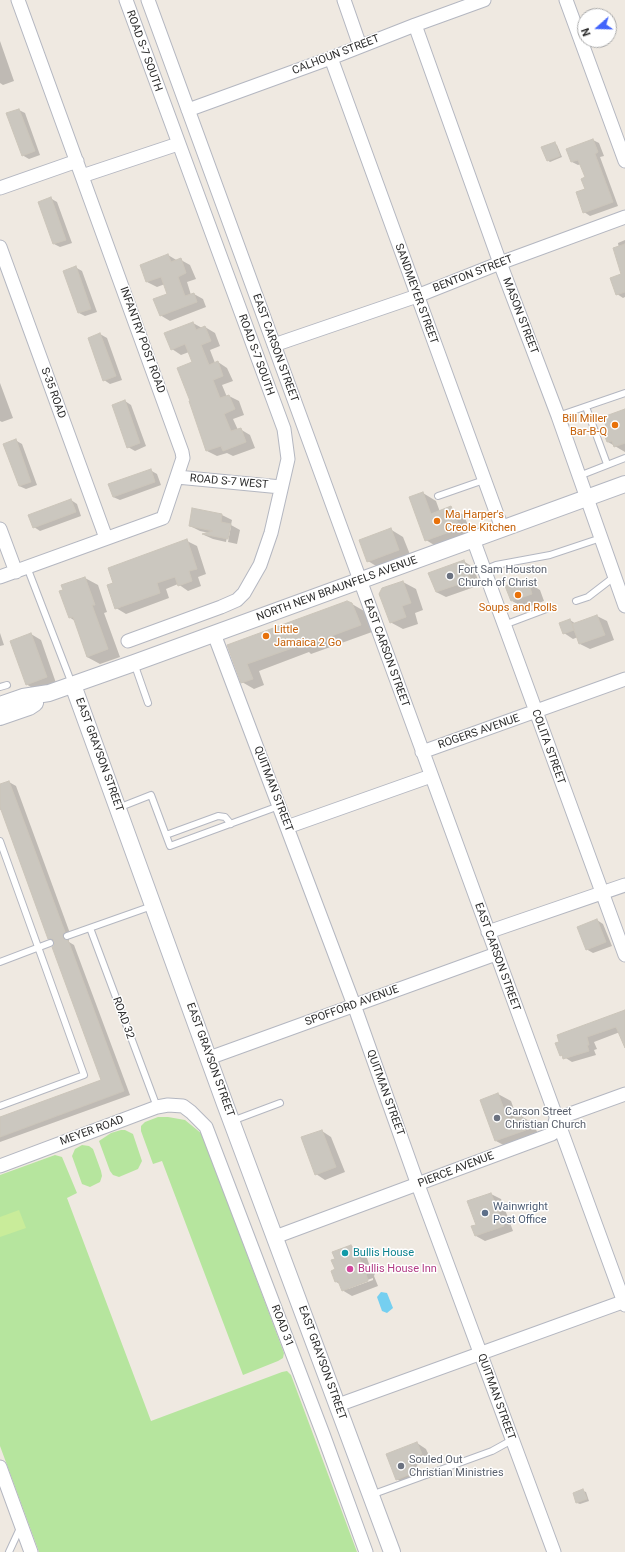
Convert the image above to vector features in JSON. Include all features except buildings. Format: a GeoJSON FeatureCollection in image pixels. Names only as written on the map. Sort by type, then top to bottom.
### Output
{"type":"FeatureCollection","features":[{"type":"Feature","properties":{"kind":"street","name":"INFANTRY POST ROAD"},"geometry":{"type":"LineString","coordinates":[[0,578],[163,518],[183,458],[18,0]]}},
{"type":"Feature","properties":{"kind":"street","name":"ROAD S-7 SOUTH"},"geometry":{"type":"LineString","coordinates":[[126,0],[284,429],[288,459],[271,533],[255,575],[244,593],[237,600],[221,607],[128,640]]}},
{"type":"Feature","properties":{"kind":"street","name":"EAST CARSON STREET"},"geometry":{"type":"LineString","coordinates":[[148,0],[556,1119],[625,1303]]}},
{"type":"Feature","properties":{"kind":"street"},"geometry":{"type":"LineString","coordinates":[[344,0],[360,46]]}},
{"type":"Feature","properties":{"kind":"street","name":"CALHOUN STREET"},"geometry":{"type":"LineString","coordinates":[[188,110],[484,0]]}},
{"type":"Feature","properties":{"kind":"street"},"geometry":{"type":"LineString","coordinates":[[566,0],[625,161]]}},
{"type":"Feature","properties":{"kind":"street","name":"MASON STREET"},"geometry":{"type":"LineString","coordinates":[[414,25],[500,263],[558,416],[625,606]]}},
{"type":"Feature","properties":{"kind":"street","name":"SANDMEYER STREET"},"geometry":{"type":"LineString","coordinates":[[331,58],[502,528]]}},
{"type":"Feature","properties":{"kind":"street"},"geometry":{"type":"LineString","coordinates":[[82,176],[178,144]]}},
{"type":"Feature","properties":{"kind":"street"},"geometry":{"type":"LineString","coordinates":[[0,188],[77,161]]}},
{"type":"Feature","properties":{"kind":"street","name":"BENTON STREET"},"geometry":{"type":"LineString","coordinates":[[274,345],[417,296],[500,263],[625,217]]}},
{"type":"Feature","properties":{"kind":"street","name":"S-35 ROAD"},"geometry":{"type":"LineString","coordinates":[[0,247],[106,538]]}},
{"type":"Feature","properties":{"kind":"street","name":"ROAD S-7 WEST"},"geometry":{"type":"LineString","coordinates":[[177,477],[281,487]]}},
{"type":"Feature","properties":{"kind":"street","name":"NORTH NEW BRAUNFELS AVENUE"},"geometry":{"type":"LineString","coordinates":[[0,705],[23,698],[49,693],[134,664],[625,484]]}},
{"type":"Feature","properties":{"kind":"street"},"geometry":{"type":"LineString","coordinates":[[0,529],[21,570]]}},
{"type":"Feature","properties":{"kind":"street","name":"COLITA STREET"},"geometry":{"type":"LineString","coordinates":[[473,539],[625,956]]}},
{"type":"Feature","properties":{"kind":"street","name":"QUITMAN STREET"},"geometry":{"type":"LineString","coordinates":[[214,634],[354,1005],[418,1185],[554,1552]]}},
{"type":"Feature","properties":{"kind":"street","name":"ROGERS AVENUE"},"geometry":{"type":"LineString","coordinates":[[422,752],[625,679]]}},
{"type":"Feature","properties":{"kind":"street","name":"EAST GRAYSON STREET"},"geometry":{"type":"LineString","coordinates":[[73,685],[232,1121],[392,1552]]}},
{"type":"Feature","properties":{"kind":"street","name":"NORTH NEW BRAUNFELS AVENUE"},"geometry":{"type":"LineString","coordinates":[[0,717],[29,707],[49,693]]}},
{"type":"Feature","properties":{"kind":"street"},"geometry":{"type":"LineString","coordinates":[[287,827],[431,776]]}},
{"type":"Feature","properties":{"kind":"street"},"geometry":{"type":"LineString","coordinates":[[488,932],[625,885]]}},
{"type":"Feature","properties":{"kind":"street","name":"SPOFFORD AVENUE"},"geometry":{"type":"LineString","coordinates":[[209,1058],[496,954]]}},
{"type":"Feature","properties":{"kind":"street"},"geometry":{"type":"LineString","coordinates":[[556,1119],[625,1094]]}},
{"type":"Feature","properties":{"kind":"street","name":"MEYER ROAD"},"geometry":{"type":"LineString","coordinates":[[0,1166],[157,1107],[168,1105],[185,1108]]}},
{"type":"Feature","properties":{"kind":"street","name":"ROAD 31"},"geometry":{"type":"LineString","coordinates":[[185,1108],[201,1122],[208,1132],[366,1552]]}},
{"type":"Feature","properties":{"kind":"street","name":"PIERCE AVENUE"},"geometry":{"type":"LineString","coordinates":[[275,1237],[552,1134],[556,1119]]}},
{"type":"Feature","properties":{"kind":"street"},"geometry":{"type":"LineString","coordinates":[[338,1405],[480,1353],[625,1303]]}},
{"type":"Feature","properties":{"kind":"street"},"geometry":{"type":"LineString","coordinates":[[0,1467],[32,1552]]}},
{"type":"Feature","properties":{"kind":"lane"},"geometry":{"type":"LineString","coordinates":[[558,416],[625,393]]}},
{"type":"Feature","properties":{"kind":"lane"},"geometry":{"type":"LineString","coordinates":[[586,407],[606,464]]}},
{"type":"Feature","properties":{"kind":"lane"},"geometry":{"type":"LineString","coordinates":[[579,476],[606,464],[625,459]]}},
{"type":"Feature","properties":{"kind":"lane"},"geometry":{"type":"LineString","coordinates":[[438,496],[484,480]]}},
{"type":"Feature","properties":{"kind":"lane"},"geometry":{"type":"LineString","coordinates":[[484,570],[496,565],[550,555],[601,538]]}},
{"type":"Feature","properties":{"kind":"lane","name":"EAST GRAYSON STREET"},"geometry":{"type":"LineString","coordinates":[[21,570],[73,685]]}},
{"type":"Feature","properties":{"kind":"lane"},"geometry":{"type":"LineString","coordinates":[[576,601],[588,597],[614,577]]}},
{"type":"Feature","properties":{"kind":"lane"},"geometry":{"type":"LineString","coordinates":[[504,625],[549,608]]}},
{"type":"Feature","properties":{"kind":"lane"},"geometry":{"type":"LineString","coordinates":[[134,664],[148,703]]}},
{"type":"Feature","properties":{"kind":"lane"},"geometry":{"type":"LineString","coordinates":[[0,687],[7,685]]}},
{"type":"Feature","properties":{"kind":"lane"},"geometry":{"type":"LineString","coordinates":[[118,808],[151,796],[170,846],[280,806]]}},
{"type":"Feature","properties":{"kind":"lane"},"geometry":{"type":"LineString","coordinates":[[166,835],[218,816],[225,817],[231,824]]}},
{"type":"Feature","properties":{"kind":"lane"},"geometry":{"type":"LineString","coordinates":[[0,841],[84,1075],[0,1106]]}},
{"type":"Feature","properties":{"kind":"lane"},"geometry":{"type":"LineString","coordinates":[[67,936],[154,905]]}},
{"type":"Feature","properties":{"kind":"lane","name":"ROAD 32"},"geometry":{"type":"LineString","coordinates":[[90,928],[157,1107]]}},
{"type":"Feature","properties":{"kind":"lane"},"geometry":{"type":"LineString","coordinates":[[0,962],[50,943]]}},
{"type":"Feature","properties":{"kind":"lane"},"geometry":{"type":"LineString","coordinates":[[232,1121],[280,1103]]}},
{"type":"Feature","properties":{"kind":"lane"},"geometry":{"type":"LineString","coordinates":[[371,1496],[492,1451],[512,1440]]}},
{"type":"Feature","properties":{"kind":"lane"},"geometry":{"type":"LineString","coordinates":[[9,1552],[21,1525]]}},
{"type":"Feature","properties":{"kind":"green space"},"geometry":{"type":"Polygon","coordinates":[[[158,1117],[185,1120],[202,1134],[284,1353],[283,1358],[278,1361],[243,1375],[162,1161],[153,1164],[141,1131],[141,1126],[145,1122],[158,1117]]]}},
{"type":"Feature","properties":{"kind":"green space"},"geometry":{"type":"Polygon","coordinates":[[[125,1130],[133,1134],[142,1161],[138,1169],[119,1177],[113,1175],[110,1171],[99,1141],[111,1133],[125,1130]]]}},
{"type":"Feature","properties":{"kind":"green space"},"geometry":{"type":"Polygon","coordinates":[[[82,1145],[89,1146],[93,1149],[102,1176],[100,1182],[90,1187],[82,1184],[72,1156],[75,1149],[82,1145]]]}},
{"type":"Feature","properties":{"kind":"green space"},"geometry":{"type":"Polygon","coordinates":[[[55,1155],[62,1157],[77,1193],[67,1198],[151,1421],[287,1371],[291,1375],[357,1552],[39,1552],[0,1446],[0,1175],[55,1155]]]}},
{"type":"Feature","properties":{"kind":"green space"},"geometry":{"type":"Polygon","coordinates":[[[19,1210],[26,1228],[0,1237],[0,1217],[19,1210]]]}},
{"type":"Feature","properties":{"kind":"water"},"geometry":{"type":"Polygon","coordinates":[[[381,1292],[387,1293],[393,1308],[387,1313],[382,1311],[377,1297],[381,1292]]]}},
{"type":"Feature","properties":{"kind":"place","name":"Bill Miller Bar-B-Q"},"geometry":{"type":"Point","coordinates":[615,425]}},
{"type":"Feature","properties":{"kind":"place","name":"Ma Harper's Creole Kitchen"},"geometry":{"type":"Point","coordinates":[437,521]}},
{"type":"Feature","properties":{"kind":"place","name":"Fort Sam Houston Church of Christ"},"geometry":{"type":"Point","coordinates":[450,576]}},
{"type":"Feature","properties":{"kind":"place","name":"Soups and Rolls"},"geometry":{"type":"Point","coordinates":[518,595]}},
{"type":"Feature","properties":{"kind":"place","name":"Little Jamaica 2 Go"},"geometry":{"type":"Point","coordinates":[266,636]}},
{"type":"Feature","properties":{"kind":"place","name":"Carson Street Christian Church"},"geometry":{"type":"Point","coordinates":[497,1118]}},
{"type":"Feature","properties":{"kind":"place","name":"Wainwright Post Office"},"geometry":{"type":"Point","coordinates":[485,1213]}},
{"type":"Feature","properties":{"kind":"place","name":"Bullis House"},"geometry":{"type":"Point","coordinates":[345,1253]}},
{"type":"Feature","properties":{"kind":"place","name":"Bullis House Inn"},"geometry":{"type":"Point","coordinates":[350,1269]}},
{"type":"Feature","properties":{"kind":"place","name":"Souled Out Christian Ministries"},"geometry":{"type":"Point","coordinates":[401,1466]}}]}
